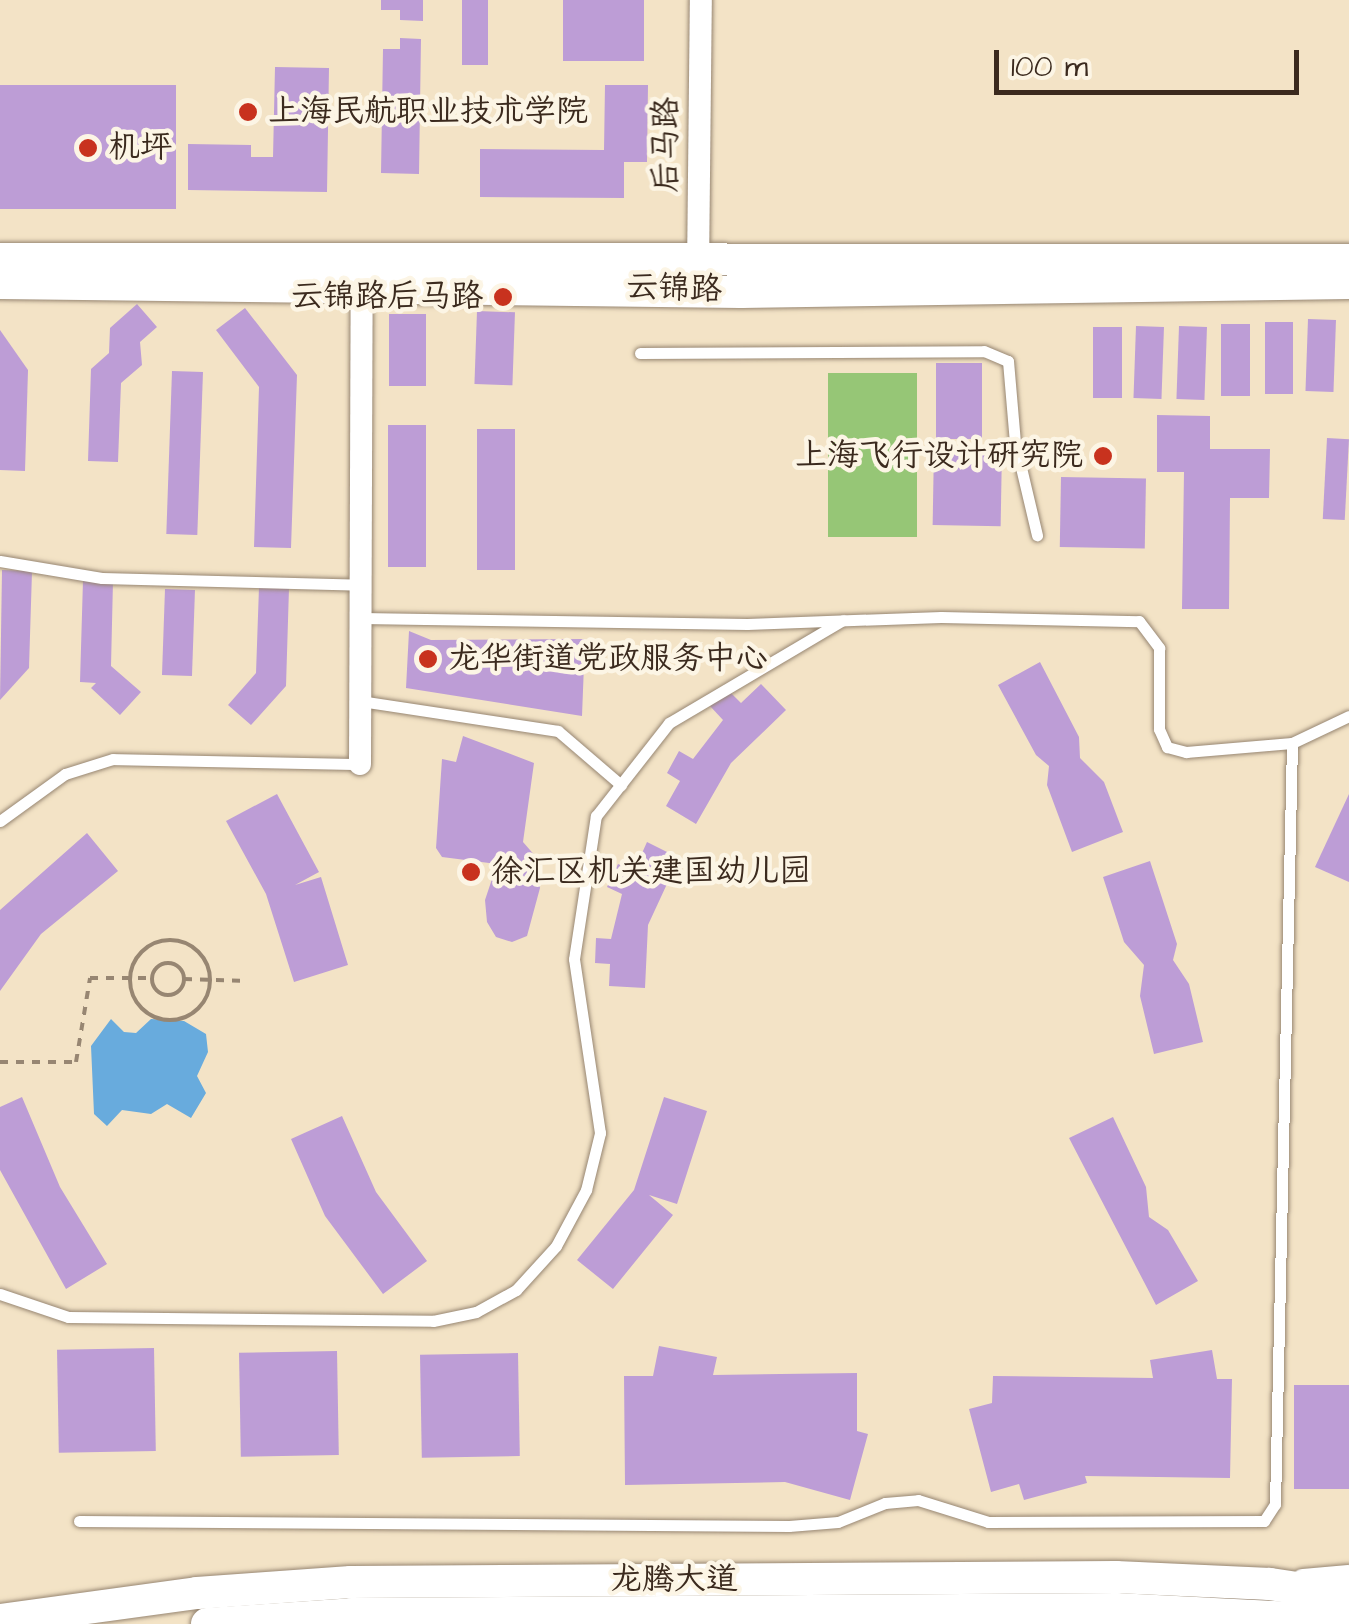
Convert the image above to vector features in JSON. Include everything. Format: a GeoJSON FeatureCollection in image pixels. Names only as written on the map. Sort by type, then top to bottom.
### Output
{"type":"FeatureCollection","features":[{"type":"Feature","properties":{"kind":"main road","name":"云锦路"},"geometry":{"type":"LineString","coordinates":[[0,259],[698,275],[1349,284]]}},
{"type":"Feature","properties":{"kind":"main road","name":"云锦路"},"geometry":{"type":"LineString","coordinates":[[0,283],[362,287],[1349,260]]}},
{"type":"Feature","properties":{"kind":"main road","name":"龙腾大道"},"geometry":{"type":"LineString","coordinates":[[0,1620],[197,1593],[351,1582],[1116,1578],[1349,1621]]}},
{"type":"Feature","properties":{"kind":"main road","name":"龙腾大道"},"geometry":{"type":"LineString","coordinates":[[207,1624],[436,1613],[1275,1608],[1349,1596]]}},
{"type":"Feature","properties":{"kind":"street","name":"后马路"},"geometry":{"type":"LineString","coordinates":[[698,275],[701,0]]}},
{"type":"Feature","properties":{"kind":"street"},"geometry":{"type":"LineString","coordinates":[[360,764],[362,287]]}},
{"type":"Feature","properties":{"kind":"street"},"geometry":{"type":"LineString","coordinates":[[1275,1608],[1349,1576]]}},
{"type":"Feature","properties":{"kind":"lane"},"geometry":{"type":"LineString","coordinates":[[640,352],[984,351],[1008,361],[1015,442],[1037,535]]}},
{"type":"Feature","properties":{"kind":"lane"},"geometry":{"type":"LineString","coordinates":[[0,560],[102,578],[360,585]]}},
{"type":"Feature","properties":{"kind":"lane"},"geometry":{"type":"LineString","coordinates":[[360,618],[1139,621],[1159,648],[1158,730],[1167,747],[1186,752],[1292,742],[1349,716]]}},
{"type":"Feature","properties":{"kind":"lane"},"geometry":{"type":"LineString","coordinates":[[0,1294],[68,1317],[433,1321],[476,1312],[516,1290],[556,1246],[586,1190],[600,1134],[574,958],[596,816],[669,723],[844,620]]}},
{"type":"Feature","properties":{"kind":"lane"},"geometry":{"type":"LineString","coordinates":[[360,701],[558,731],[621,784]]}},
{"type":"Feature","properties":{"kind":"lane"},"geometry":{"type":"LineString","coordinates":[[80,1521],[789,1526],[838,1522],[918,1500],[988,1522],[1264,1521],[1274,1504],[1292,742]]}},
{"type":"Feature","properties":{"kind":"lane"},"geometry":{"type":"LineString","coordinates":[[0,821],[65,774],[113,759],[360,764]]}},
{"type":"Feature","properties":{"kind":"path"},"geometry":{"type":"LineString","coordinates":[[164,940],[200,954],[210,979],[190,1014],[164,1020],[141,1008],[130,978],[142,951],[164,940]]}},
{"type":"Feature","properties":{"kind":"path"},"geometry":{"type":"LineString","coordinates":[[0,1062],[76,1062],[90,978],[152,978],[169,962],[184,979]]}},
{"type":"Feature","properties":{"kind":"path"},"geometry":{"type":"LineString","coordinates":[[152,978],[169,995],[184,979],[248,981]]}},
{"type":"Feature","properties":{"kind":"green space"},"geometry":{"type":"Polygon","coordinates":[[[828,373],[917,373],[917,537],[828,537],[828,373]]]}},
{"type":"Feature","properties":{"kind":"water"},"geometry":{"type":"Polygon","coordinates":[[[111,1019],[124,1032],[136,1033],[151,1019],[184,1021],[206,1034],[208,1052],[197,1076],[206,1093],[191,1118],[167,1104],[151,1114],[122,1110],[107,1126],[94,1114],[91,1046],[111,1019]]]}},
{"type":"Feature","properties":{"kind":"building"},"geometry":{"type":"Polygon","coordinates":[[[381,0],[423,0],[423,21],[400,20],[400,10],[381,10],[381,0]]]}},
{"type":"Feature","properties":{"kind":"building"},"geometry":{"type":"Polygon","coordinates":[[[462,0],[488,0],[488,65],[462,65],[462,0]]]}},
{"type":"Feature","properties":{"kind":"building"},"geometry":{"type":"Polygon","coordinates":[[[563,0],[644,0],[644,61],[563,61],[563,0]]]}},
{"type":"Feature","properties":{"kind":"building"},"geometry":{"type":"Polygon","coordinates":[[[400,38],[421,39],[419,174],[381,173],[383,49],[400,49],[400,38]]]}},
{"type":"Feature","properties":{"kind":"building"},"geometry":{"type":"Polygon","coordinates":[[[275,67],[329,68],[327,192],[188,190],[188,144],[251,145],[251,157],[273,157],[275,67]]]}},
{"type":"Feature","properties":{"kind":"building","name":"机坪"},"geometry":{"type":"Polygon","coordinates":[[[0,85],[176,85],[176,209],[0,209],[0,85]]]}},
{"type":"Feature","properties":{"kind":"building"},"geometry":{"type":"Polygon","coordinates":[[[605,85],[648,85],[647,162],[624,162],[624,198],[480,197],[480,149],[604,150],[605,85]]]}},
{"type":"Feature","properties":{"kind":"building"},"geometry":{"type":"Polygon","coordinates":[[[137,304],[157,327],[140,342],[142,365],[121,383],[118,462],[88,461],[91,369],[109,353],[110,328],[137,304]]]}},
{"type":"Feature","properties":{"kind":"building"},"geometry":{"type":"Polygon","coordinates":[[[245,308],[297,375],[291,548],[254,547],[259,387],[216,330],[245,308]]]}},
{"type":"Feature","properties":{"kind":"building"},"geometry":{"type":"Polygon","coordinates":[[[477,311],[515,312],[512,385],[474,384],[477,311]]]}},
{"type":"Feature","properties":{"kind":"building"},"geometry":{"type":"Polygon","coordinates":[[[389,314],[426,314],[426,386],[389,386],[389,314]]]}},
{"type":"Feature","properties":{"kind":"building"},"geometry":{"type":"Polygon","coordinates":[[[1308,319],[1336,320],[1333,392],[1305,391],[1308,319]]]}},
{"type":"Feature","properties":{"kind":"building"},"geometry":{"type":"Polygon","coordinates":[[[1265,322],[1293,322],[1293,394],[1265,394],[1265,322]]]}},
{"type":"Feature","properties":{"kind":"building"},"geometry":{"type":"Polygon","coordinates":[[[1221,324],[1250,324],[1250,396],[1221,396],[1221,324]]]}},
{"type":"Feature","properties":{"kind":"building"},"geometry":{"type":"Polygon","coordinates":[[[1136,326],[1164,327],[1161,399],[1133,398],[1136,326]]]}},
{"type":"Feature","properties":{"kind":"building"},"geometry":{"type":"Polygon","coordinates":[[[1179,326],[1207,327],[1204,400],[1176,399],[1179,326]]]}},
{"type":"Feature","properties":{"kind":"building"},"geometry":{"type":"Polygon","coordinates":[[[1093,327],[1122,327],[1122,398],[1093,398],[1093,327]]]}},
{"type":"Feature","properties":{"kind":"building"},"geometry":{"type":"Polygon","coordinates":[[[0,330],[28,370],[25,471],[0,470],[0,330]]]}},
{"type":"Feature","properties":{"kind":"building"},"geometry":{"type":"Polygon","coordinates":[[[936,363],[982,363],[982,439],[936,439],[936,363]]]}},
{"type":"Feature","properties":{"kind":"building"},"geometry":{"type":"Polygon","coordinates":[[[172,371],[203,372],[197,535],[166,534],[172,371]]]}},
{"type":"Feature","properties":{"kind":"building"},"geometry":{"type":"Polygon","coordinates":[[[1157,415],[1210,416],[1210,449],[1270,449],[1269,498],[1230,498],[1229,609],[1182,609],[1184,472],[1157,472],[1157,415]]]}},
{"type":"Feature","properties":{"kind":"building"},"geometry":{"type":"Polygon","coordinates":[[[388,425],[426,425],[426,567],[388,567],[388,425]]]}},
{"type":"Feature","properties":{"kind":"building"},"geometry":{"type":"Polygon","coordinates":[[[477,429],[515,429],[515,570],[477,570],[477,429]]]}},
{"type":"Feature","properties":{"kind":"building"},"geometry":{"type":"Polygon","coordinates":[[[1327,438],[1349,439],[1345,520],[1323,519],[1327,438]]]}},
{"type":"Feature","properties":{"kind":"building"},"geometry":{"type":"Polygon","coordinates":[[[934,447],[1002,448],[1001,526],[933,525],[934,447]]]}},
{"type":"Feature","properties":{"kind":"building"},"geometry":{"type":"Polygon","coordinates":[[[1061,477],[1146,478],[1145,548],[1060,547],[1061,477]]]}},
{"type":"Feature","properties":{"kind":"building"},"geometry":{"type":"Polygon","coordinates":[[[2,570],[32,571],[29,668],[0,700],[2,570]]]}},
{"type":"Feature","properties":{"kind":"building"},"geometry":{"type":"Polygon","coordinates":[[[83,580],[113,581],[111,666],[141,692],[120,715],[91,688],[96,683],[80,682],[83,580]]]}},
{"type":"Feature","properties":{"kind":"building"},"geometry":{"type":"Polygon","coordinates":[[[259,587],[289,588],[286,686],[251,725],[228,705],[256,673],[259,587]]]}},
{"type":"Feature","properties":{"kind":"building"},"geometry":{"type":"Polygon","coordinates":[[[165,589],[195,590],[192,676],[162,675],[165,589]]]}},
{"type":"Feature","properties":{"kind":"building"},"geometry":{"type":"Polygon","coordinates":[[[409,631],[431,640],[585,639],[582,716],[406,688],[409,631]]]}},
{"type":"Feature","properties":{"kind":"building"},"geometry":{"type":"Polygon","coordinates":[[[1040,662],[1079,737],[1080,758],[1104,782],[1123,832],[1072,852],[1047,785],[1049,766],[1036,755],[998,685],[1040,662]]]}},
{"type":"Feature","properties":{"kind":"building"},"geometry":{"type":"Polygon","coordinates":[[[761,684],[786,710],[731,763],[696,824],[666,806],[680,781],[667,773],[679,751],[693,759],[723,720],[710,706],[727,689],[741,703],[761,684]]]}},
{"type":"Feature","properties":{"kind":"building"},"geometry":{"type":"Polygon","coordinates":[[[463,736],[534,763],[523,842],[537,858],[540,888],[527,936],[512,942],[496,937],[487,922],[485,900],[497,864],[442,857],[436,848],[442,759],[456,762],[463,736]]]}},
{"type":"Feature","properties":{"kind":"building"},"geometry":{"type":"Polygon","coordinates":[[[277,794],[319,872],[295,885],[321,877],[348,965],[294,982],[266,894],[226,821],[277,794]]]}},
{"type":"Feature","properties":{"kind":"building"},"geometry":{"type":"Polygon","coordinates":[[[1349,794],[1349,882],[1315,867],[1349,794]]]}},
{"type":"Feature","properties":{"kind":"building"},"geometry":{"type":"Polygon","coordinates":[[[87,833],[118,871],[41,934],[0,991],[0,910],[87,833]]]}},
{"type":"Feature","properties":{"kind":"building"},"geometry":{"type":"Polygon","coordinates":[[[647,842],[679,858],[648,925],[645,988],[609,986],[610,964],[595,963],[596,938],[611,939],[622,894],[607,887],[618,864],[634,871],[647,842]]]}},
{"type":"Feature","properties":{"kind":"building"},"geometry":{"type":"Polygon","coordinates":[[[1150,861],[1177,944],[1173,960],[1189,984],[1203,1042],[1154,1054],[1140,996],[1144,965],[1124,942],[1103,877],[1150,861]]]}},
{"type":"Feature","properties":{"kind":"building"},"geometry":{"type":"Polygon","coordinates":[[[22,1097],[60,1187],[107,1264],[66,1289],[0,1170],[0,1107],[22,1097]]]}},
{"type":"Feature","properties":{"kind":"building"},"geometry":{"type":"Polygon","coordinates":[[[664,1097],[707,1111],[677,1204],[649,1195],[673,1215],[613,1289],[577,1260],[634,1190],[664,1097]]]}},
{"type":"Feature","properties":{"kind":"building"},"geometry":{"type":"Polygon","coordinates":[[[342,1116],[376,1192],[427,1261],[383,1294],[325,1216],[291,1139],[342,1116]]]}},
{"type":"Feature","properties":{"kind":"building"},"geometry":{"type":"Polygon","coordinates":[[[1113,1117],[1146,1187],[1149,1217],[1168,1230],[1198,1281],[1156,1305],[1069,1138],[1113,1117]]]}},
{"type":"Feature","properties":{"kind":"building"},"geometry":{"type":"Polygon","coordinates":[[[659,1346],[717,1357],[713,1375],[857,1373],[857,1431],[868,1434],[850,1500],[785,1482],[625,1485],[624,1376],[653,1376],[659,1346]]]}},
{"type":"Feature","properties":{"kind":"building"},"geometry":{"type":"Polygon","coordinates":[[[154,1348],[156,1451],[59,1453],[57,1350],[154,1348]]]}},
{"type":"Feature","properties":{"kind":"building"},"geometry":{"type":"Polygon","coordinates":[[[1212,1350],[1217,1379],[1232,1379],[1230,1478],[1085,1476],[1087,1483],[1024,1500],[1019,1484],[991,1492],[969,1409],[992,1403],[993,1376],[1153,1378],[1150,1360],[1212,1350]]]}},
{"type":"Feature","properties":{"kind":"building"},"geometry":{"type":"Polygon","coordinates":[[[337,1351],[339,1455],[241,1457],[239,1353],[337,1351]]]}},
{"type":"Feature","properties":{"kind":"building"},"geometry":{"type":"Polygon","coordinates":[[[518,1353],[520,1456],[422,1458],[420,1355],[518,1353]]]}},
{"type":"Feature","properties":{"kind":"building"},"geometry":{"type":"Polygon","coordinates":[[[1294,1385],[1349,1385],[1349,1489],[1294,1489],[1294,1385]]]}},
{"type":"Feature","properties":{"kind":"place","name":"上海民航职业技术学院"},"geometry":{"type":"Point","coordinates":[248,112]}},
{"type":"Feature","properties":{"kind":"place","name":"机坪"},"geometry":{"type":"Point","coordinates":[88,148]}},
{"type":"Feature","properties":{"kind":"place","name":"云锦路后马路"},"geometry":{"type":"Point","coordinates":[503,297]}},
{"type":"Feature","properties":{"kind":"place","name":"上海飞行设计研究院"},"geometry":{"type":"Point","coordinates":[1103,456]}},
{"type":"Feature","properties":{"kind":"place","name":"龙华街道党政服务中心"},"geometry":{"type":"Point","coordinates":[428,659]}},
{"type":"Feature","properties":{"kind":"place","name":"徐汇区机关建国幼儿园"},"geometry":{"type":"Point","coordinates":[471,872]}}]}
